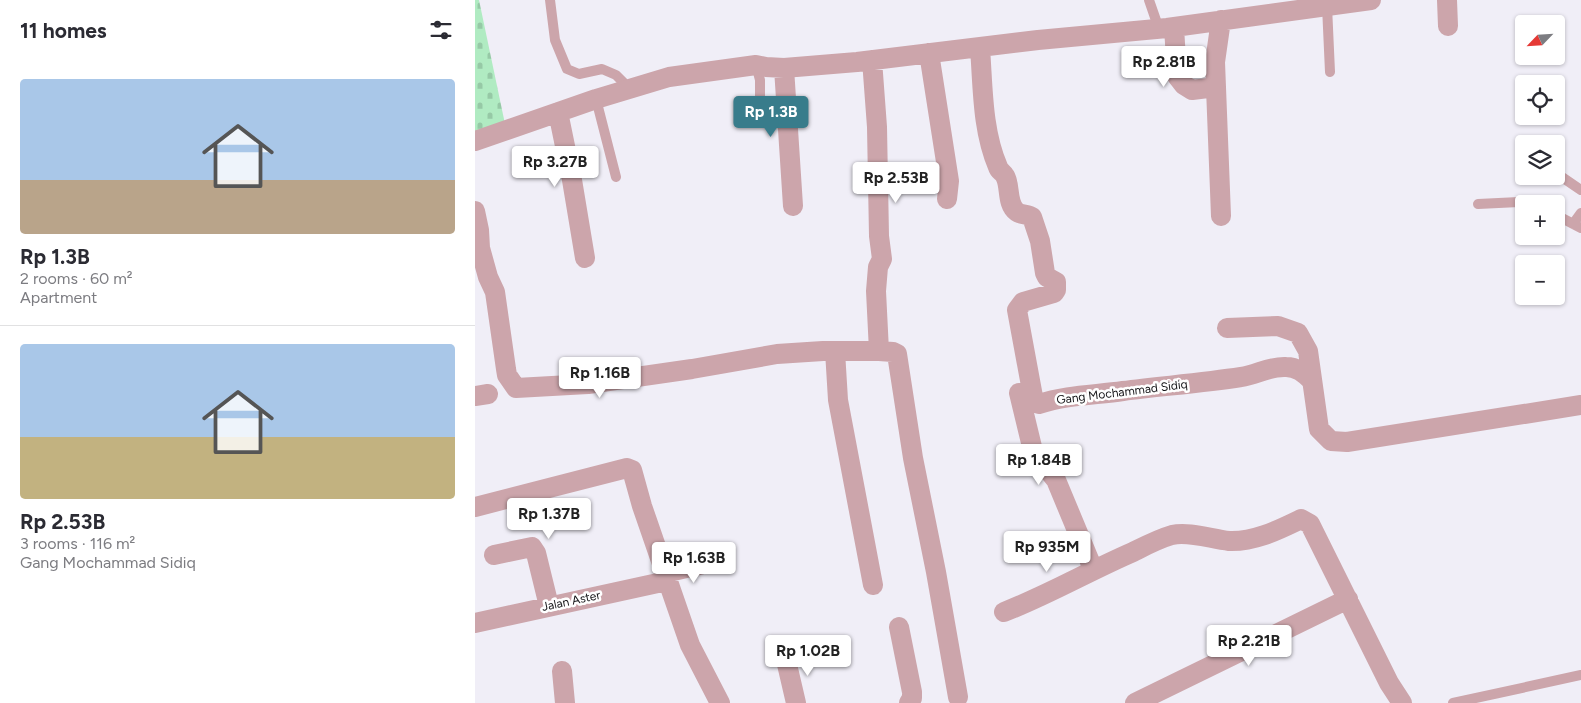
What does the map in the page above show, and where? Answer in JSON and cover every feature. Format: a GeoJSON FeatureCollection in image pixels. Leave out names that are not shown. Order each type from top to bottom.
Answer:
{"type":"FeatureCollection","features":[{"type":"Feature","properties":{"kind":"street"},"geometry":{"type":"LineString","coordinates":[[475,141],[669,76],[756,65],[784,68],[872,60],[1038,40],[1167,28],[1221,20],[1275,7],[1327,6],[1371,0]]}},
{"type":"Feature","properties":{"kind":"street"},"geometry":{"type":"LineString","coordinates":[[1447,0],[1448,26]]}},
{"type":"Feature","properties":{"kind":"street"},"geometry":{"type":"LineString","coordinates":[[1221,20],[1215,62],[1221,216]]}},
{"type":"Feature","properties":{"kind":"street"},"geometry":{"type":"LineString","coordinates":[[1167,28],[1179,80],[1192,90],[1216,87]]}},
{"type":"Feature","properties":{"kind":"street","name":"Gang Mochammad Sidiq"},"geometry":{"type":"LineString","coordinates":[[980,48],[987,130],[993,154],[999,169],[1005,176],[1013,206],[1017,212],[1032,217],[1040,241],[1047,277],[1056,282],[1057,286],[1053,293],[1023,302],[1017,310],[1034,402],[1039,404],[1085,394],[1122,392],[1156,386],[1185,385],[1240,378],[1272,368],[1296,368],[1312,381]]}},
{"type":"Feature","properties":{"kind":"street"},"geometry":{"type":"LineString","coordinates":[[929,53],[949,181],[947,199]]}},
{"type":"Feature","properties":{"kind":"street"},"geometry":{"type":"LineString","coordinates":[[872,60],[877,127],[879,236],[882,260],[878,267],[876,291],[879,351]]}},
{"type":"Feature","properties":{"kind":"street"},"geometry":{"type":"LineString","coordinates":[[784,68],[793,206]]}},
{"type":"Feature","properties":{"kind":"street"},"geometry":{"type":"LineString","coordinates":[[558,112],[585,258]]}},
{"type":"Feature","properties":{"kind":"street"},"geometry":{"type":"LineString","coordinates":[[475,203],[509,376],[516,384],[528,388],[572,385]]}},
{"type":"Feature","properties":{"kind":"street"},"geometry":{"type":"LineString","coordinates":[[475,211],[480,248],[487,277],[495,292],[507,375],[516,388],[572,385],[692,369],[777,354],[879,351],[893,352],[898,356],[913,458],[959,697]]}},
{"type":"Feature","properties":{"kind":"street"},"geometry":{"type":"LineString","coordinates":[[1227,328],[1278,326],[1298,333],[1308,351],[1319,429],[1331,441],[1347,442],[1581,405]]}},
{"type":"Feature","properties":{"kind":"street"},"geometry":{"type":"LineString","coordinates":[[835,351],[838,400],[873,585]]}},
{"type":"Feature","properties":{"kind":"street"},"geometry":{"type":"LineString","coordinates":[[1019,393],[1033,451],[1056,480],[1093,569]]}},
{"type":"Feature","properties":{"kind":"street"},"geometry":{"type":"LineString","coordinates":[[475,507],[627,468],[632,470],[642,506],[690,644],[720,703]]}},
{"type":"Feature","properties":{"kind":"street"},"geometry":{"type":"LineString","coordinates":[[1004,612],[1093,569],[1173,535],[1230,541],[1251,539],[1268,534],[1301,519],[1310,524],[1389,683],[1401,703]]}},
{"type":"Feature","properties":{"kind":"street"},"geometry":{"type":"LineString","coordinates":[[494,555],[532,547],[536,554],[549,606]]}},
{"type":"Feature","properties":{"kind":"street","name":"Jalan Aster"},"geometry":{"type":"LineString","coordinates":[[475,623],[666,577],[716,561]]}},
{"type":"Feature","properties":{"kind":"street"},"geometry":{"type":"LineString","coordinates":[[1135,703],[1348,599]]}},
{"type":"Feature","properties":{"kind":"street"},"geometry":{"type":"LineString","coordinates":[[899,627],[912,692],[912,698],[909,703]]}},
{"type":"Feature","properties":{"kind":"street"},"geometry":{"type":"LineString","coordinates":[[785,660],[796,703]]}},
{"type":"Feature","properties":{"kind":"street"},"geometry":{"type":"LineString","coordinates":[[561,671],[565,703]]}},
{"type":"Feature","properties":{"kind":"lane"},"geometry":{"type":"LineString","coordinates":[[550,0],[555,40],[567,69],[579,74],[602,69],[616,75],[624,83],[626,89]]}},
{"type":"Feature","properties":{"kind":"lane"},"geometry":{"type":"LineString","coordinates":[[1149,0],[1167,28]]}},
{"type":"Feature","properties":{"kind":"lane"},"geometry":{"type":"LineString","coordinates":[[1327,6],[1330,72]]}},
{"type":"Feature","properties":{"kind":"lane"},"geometry":{"type":"LineString","coordinates":[[756,65],[761,112]]}},
{"type":"Feature","properties":{"kind":"lane"},"geometry":{"type":"LineString","coordinates":[[587,102],[615,177]]}},
{"type":"Feature","properties":{"kind":"lane"},"geometry":{"type":"LineString","coordinates":[[1565,179],[1581,190]]}},
{"type":"Feature","properties":{"kind":"lane"},"geometry":{"type":"LineString","coordinates":[[1478,204],[1515,202]]}},
{"type":"Feature","properties":{"kind":"lane"},"geometry":{"type":"LineString","coordinates":[[1565,220],[1577,226],[1581,213]]}},
{"type":"Feature","properties":{"kind":"lane"},"geometry":{"type":"LineString","coordinates":[[1453,703],[1581,675]]}},
{"type":"Feature","properties":{"kind":"green space"},"geometry":{"type":"Polygon","coordinates":[[[475,0],[479,0],[505,124],[475,136],[475,0]]]}}]}
